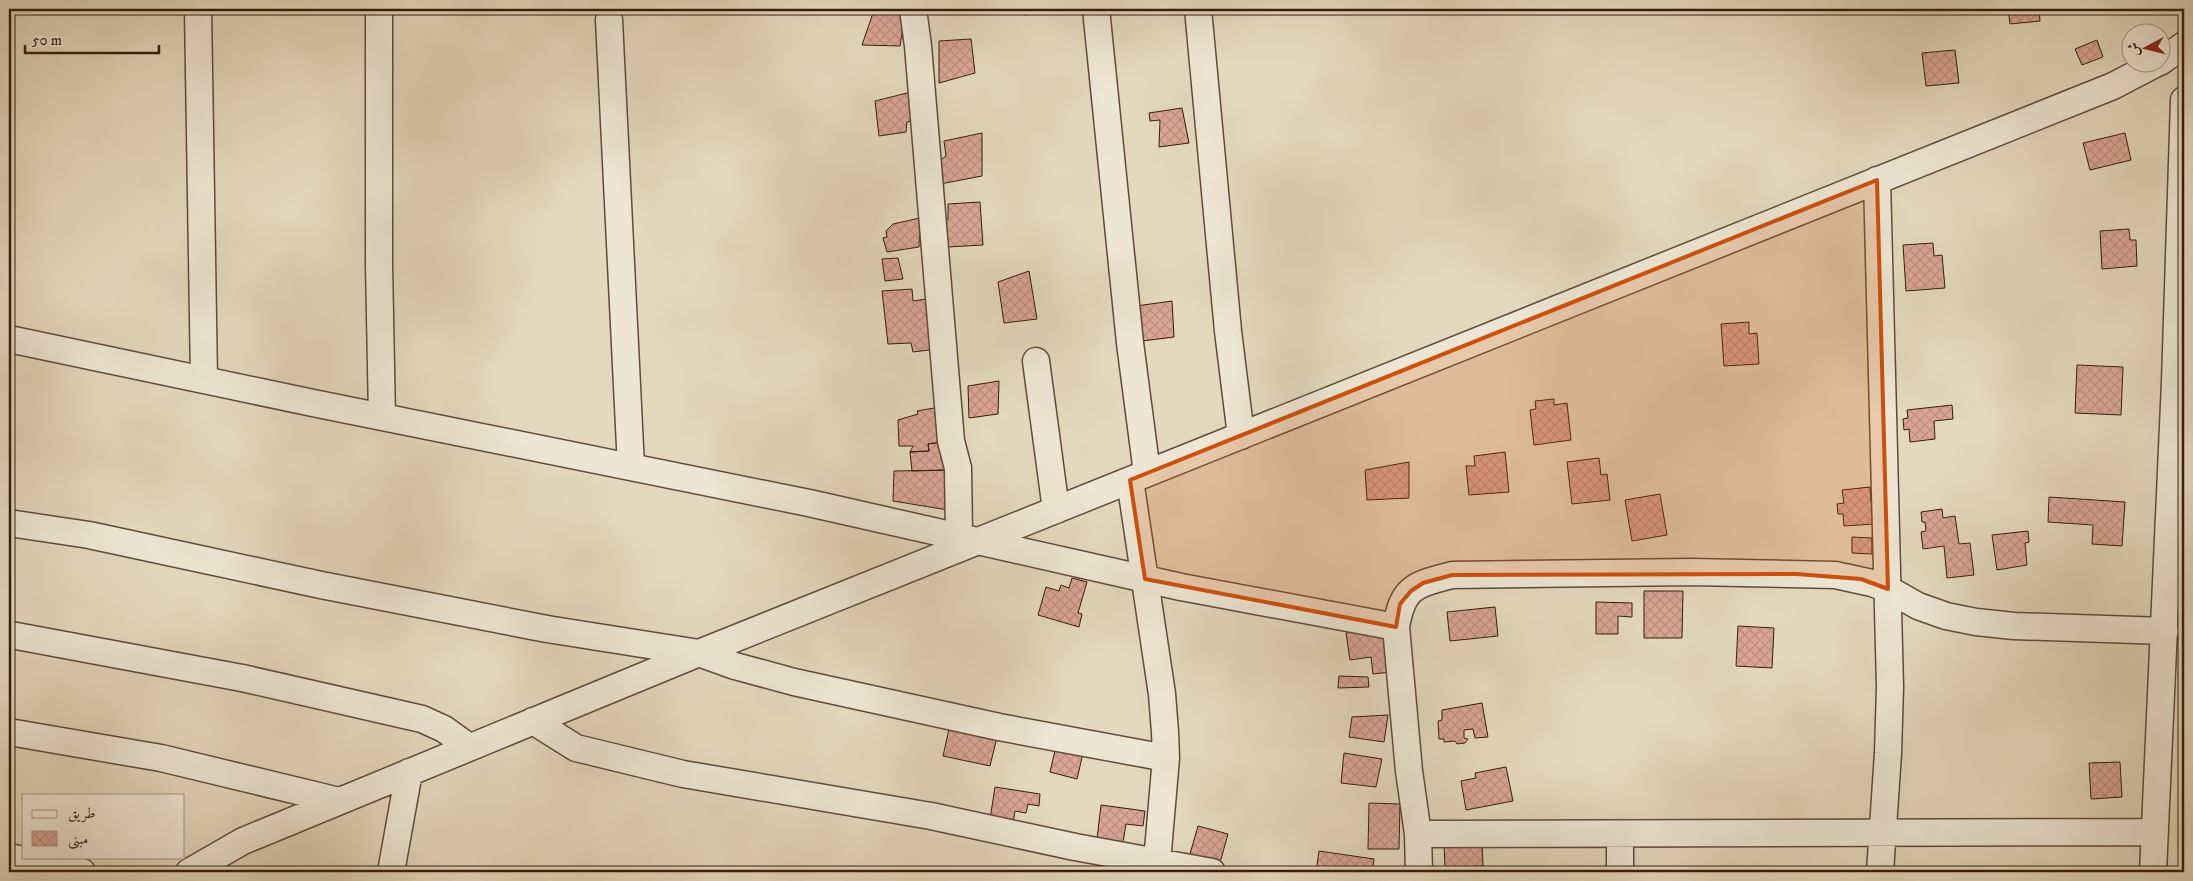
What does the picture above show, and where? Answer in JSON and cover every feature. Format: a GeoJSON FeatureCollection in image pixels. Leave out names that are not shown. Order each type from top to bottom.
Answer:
{"type":"FeatureCollection","features":[{"type":"Feature","properties":{"kind":"street"},"geometry":{"type":"LineString","coordinates":[[198,9],[204,380]]}},
{"type":"Feature","properties":{"kind":"street"},"geometry":{"type":"LineString","coordinates":[[379,9],[379,265],[382,417]]}},
{"type":"Feature","properties":{"kind":"street"},"geometry":{"type":"LineString","coordinates":[[913,9],[918,46],[951,441],[958,468],[968,539]]}},
{"type":"Feature","properties":{"kind":"street"},"geometry":{"type":"LineString","coordinates":[[1096,9],[1130,344],[1145,579],[1162,694],[1166,758],[1157,862]]}},
{"type":"Feature","properties":{"kind":"street"},"geometry":{"type":"LineString","coordinates":[[1198,9],[1228,331],[1241,436]]}},
{"type":"Feature","properties":{"kind":"street"},"geometry":{"type":"LineString","coordinates":[[610,20],[631,468]]}},
{"type":"Feature","properties":{"kind":"street"},"geometry":{"type":"LineString","coordinates":[[2170,55],[2184,45]]}},
{"type":"Feature","properties":{"kind":"street"},"geometry":{"type":"LineString","coordinates":[[189,872],[243,841],[700,653],[968,539],[1056,510],[1139,477],[2114,86],[2141,72]]}},
{"type":"Feature","properties":{"kind":"street"},"geometry":{"type":"LineString","coordinates":[[2153,872],[2180,381],[2184,100]]}},
{"type":"Feature","properties":{"kind":"street"},"geometry":{"type":"LineString","coordinates":[[1877,180],[1890,686],[1880,872]]}},
{"type":"Feature","properties":{"kind":"street"},"geometry":{"type":"LineString","coordinates":[[9,339],[382,417],[809,503],[1145,579],[1286,608],[1396,627]]}},
{"type":"Feature","properties":{"kind":"street"},"geometry":{"type":"LineString","coordinates":[[1036,361],[1056,510]]}},
{"type":"Feature","properties":{"kind":"street"},"geometry":{"type":"LineString","coordinates":[[9,523],[89,535],[321,585],[547,629],[700,653],[734,666],[803,684],[999,727],[1166,758]]}},
{"type":"Feature","properties":{"kind":"street"},"geometry":{"type":"LineString","coordinates":[[1419,872],[1418,834],[1409,771],[1396,627],[1400,604],[1411,591],[1423,583],[1452,575],[1690,572],[1835,575],[1861,579],[1888,589],[1918,606],[1946,616],[1976,622],[2014,626],[2165,631]]}},
{"type":"Feature","properties":{"kind":"street"},"geometry":{"type":"LineString","coordinates":[[12,635],[242,678],[422,718],[444,729],[469,747]]}},
{"type":"Feature","properties":{"kind":"street"},"geometry":{"type":"LineString","coordinates":[[533,721],[576,748],[683,774],[931,816],[1075,847],[1212,872]]}},
{"type":"Feature","properties":{"kind":"street"},"geometry":{"type":"LineString","coordinates":[[9,732],[161,758],[339,801]]}},
{"type":"Feature","properties":{"kind":"street"},"geometry":{"type":"LineString","coordinates":[[391,872],[409,772]]}},
{"type":"Feature","properties":{"kind":"street"},"geometry":{"type":"LineString","coordinates":[[1418,834],[2155,832]]}},
{"type":"Feature","properties":{"kind":"street"},"geometry":{"type":"LineString","coordinates":[[1620,834],[1620,872]]}},
{"type":"Feature","properties":{"kind":"street"},"geometry":{"type":"LineString","coordinates":[[9,857],[82,872]]}},
{"type":"Feature","properties":{"kind":"highlighted area"},"geometry":{"type":"Polygon","coordinates":[[[1877,180],[1888,589],[1861,579],[1796,574],[1452,575],[1423,583],[1411,591],[1400,604],[1396,627],[1145,579],[1130,480],[1877,180]]]}},
{"type":"Feature","properties":{"kind":"building"},"geometry":{"type":"Polygon","coordinates":[[[1025,9],[1061,9],[1025,15],[1025,9]]]}},
{"type":"Feature","properties":{"kind":"building"},"geometry":{"type":"Polygon","coordinates":[[[2008,9],[2039,9],[2040,21],[2010,24],[2008,9]]]}},
{"type":"Feature","properties":{"kind":"building"},"geometry":{"type":"Polygon","coordinates":[[[873,13],[905,14],[900,46],[862,45],[873,13]]]}},
{"type":"Feature","properties":{"kind":"building"},"geometry":{"type":"Polygon","coordinates":[[[971,39],[975,73],[939,83],[939,41],[971,39]]]}},
{"type":"Feature","properties":{"kind":"building"},"geometry":{"type":"Polygon","coordinates":[[[2097,40],[2103,57],[2082,65],[2075,49],[2097,40]]]}},
{"type":"Feature","properties":{"kind":"building"},"geometry":{"type":"Polygon","coordinates":[[[1955,50],[1959,83],[1926,86],[1922,53],[1955,50]]]}},
{"type":"Feature","properties":{"kind":"building"},"geometry":{"type":"Polygon","coordinates":[[[915,91],[917,120],[907,122],[906,132],[879,136],[875,101],[915,91]]]}},
{"type":"Feature","properties":{"kind":"building"},"geometry":{"type":"Polygon","coordinates":[[[1182,108],[1189,143],[1159,147],[1160,120],[1150,121],[1149,113],[1182,108]]]}},
{"type":"Feature","properties":{"kind":"building"},"geometry":{"type":"Polygon","coordinates":[[[982,133],[982,176],[940,184],[935,164],[946,156],[944,141],[982,133]]]}},
{"type":"Feature","properties":{"kind":"building"},"geometry":{"type":"Polygon","coordinates":[[[2125,133],[2131,160],[2090,170],[2083,143],[2125,133]]]}},
{"type":"Feature","properties":{"kind":"building"},"geometry":{"type":"Polygon","coordinates":[[[980,202],[983,245],[948,247],[944,226],[948,218],[948,204],[980,202]]]}},
{"type":"Feature","properties":{"kind":"building"},"geometry":{"type":"Polygon","coordinates":[[[920,218],[919,247],[887,252],[883,238],[887,237],[886,231],[893,224],[920,218]]]}},
{"type":"Feature","properties":{"kind":"building"},"geometry":{"type":"Polygon","coordinates":[[[2129,229],[2130,240],[2136,240],[2137,266],[2102,269],[2100,231],[2129,229]]]}},
{"type":"Feature","properties":{"kind":"building"},"geometry":{"type":"Polygon","coordinates":[[[1933,243],[1934,256],[1942,255],[1945,288],[1906,291],[1903,245],[1933,243]]]}},
{"type":"Feature","properties":{"kind":"building"},"geometry":{"type":"Polygon","coordinates":[[[898,258],[903,279],[885,281],[882,259],[898,258]]]}},
{"type":"Feature","properties":{"kind":"building"},"geometry":{"type":"Polygon","coordinates":[[[1029,271],[1037,319],[1004,323],[998,282],[1029,271]]]}},
{"type":"Feature","properties":{"kind":"building"},"geometry":{"type":"Polygon","coordinates":[[[912,289],[913,301],[933,298],[937,349],[913,352],[911,343],[888,344],[882,291],[912,289]]]}},
{"type":"Feature","properties":{"kind":"building"},"geometry":{"type":"Polygon","coordinates":[[[1172,301],[1174,337],[1134,342],[1136,306],[1172,301]]]}},
{"type":"Feature","properties":{"kind":"building"},"geometry":{"type":"Polygon","coordinates":[[[1749,322],[1749,334],[1757,333],[1759,364],[1724,366],[1721,324],[1749,322]]]}},
{"type":"Feature","properties":{"kind":"building"},"geometry":{"type":"Polygon","coordinates":[[[2077,365],[2123,367],[2121,415],[2075,413],[2077,365]]]}},
{"type":"Feature","properties":{"kind":"building"},"geometry":{"type":"Polygon","coordinates":[[[999,381],[998,414],[969,418],[968,386],[999,381]]]}},
{"type":"Feature","properties":{"kind":"building"},"geometry":{"type":"Polygon","coordinates":[[[1554,399],[1554,405],[1567,403],[1571,440],[1534,445],[1530,410],[1536,409],[1535,401],[1554,399]]]}},
{"type":"Feature","properties":{"kind":"building"},"geometry":{"type":"Polygon","coordinates":[[[1952,405],[1953,419],[1934,421],[1935,439],[1910,442],[1909,429],[1904,430],[1903,419],[1908,418],[1907,410],[1952,405]]]}},
{"type":"Feature","properties":{"kind":"building"},"geometry":{"type":"Polygon","coordinates":[[[940,407],[950,441],[928,444],[929,451],[910,452],[913,446],[899,446],[898,420],[918,414],[917,411],[940,407]]]}},
{"type":"Feature","properties":{"kind":"building"},"geometry":{"type":"Polygon","coordinates":[[[950,441],[949,470],[912,471],[910,452],[929,451],[928,444],[950,441]]]}},
{"type":"Feature","properties":{"kind":"building"},"geometry":{"type":"Polygon","coordinates":[[[1505,452],[1509,492],[1469,495],[1466,466],[1475,466],[1474,456],[1505,452]]]}},
{"type":"Feature","properties":{"kind":"building"},"geometry":{"type":"Polygon","coordinates":[[[1599,458],[1601,475],[1607,474],[1610,500],[1572,504],[1567,462],[1599,458]]]}},
{"type":"Feature","properties":{"kind":"building"},"geometry":{"type":"Polygon","coordinates":[[[1409,462],[1409,498],[1367,500],[1365,470],[1409,462]]]}},
{"type":"Feature","properties":{"kind":"building"},"geometry":{"type":"Polygon","coordinates":[[[949,470],[948,510],[893,501],[894,471],[949,470]]]}},
{"type":"Feature","properties":{"kind":"building"},"geometry":{"type":"Polygon","coordinates":[[[1870,487],[1871,502],[1879,501],[1880,512],[1872,513],[1873,524],[1844,526],[1843,514],[1838,514],[1837,504],[1844,503],[1842,490],[1870,487]]]}},
{"type":"Feature","properties":{"kind":"building"},"geometry":{"type":"Polygon","coordinates":[[[1660,494],[1667,535],[1632,541],[1625,500],[1660,494]]]}},
{"type":"Feature","properties":{"kind":"building"},"geometry":{"type":"Polygon","coordinates":[[[2049,497],[2125,502],[2122,546],[2092,544],[2093,525],[2048,522],[2049,497]]]}},
{"type":"Feature","properties":{"kind":"building"},"geometry":{"type":"Polygon","coordinates":[[[1942,509],[1943,518],[1955,516],[1959,544],[1970,543],[1974,575],[1947,578],[1944,546],[1923,549],[1921,532],[1926,531],[1925,522],[1922,522],[1921,512],[1942,509]]]}},
{"type":"Feature","properties":{"kind":"building"},"geometry":{"type":"Polygon","coordinates":[[[2028,531],[2029,542],[2025,543],[2027,565],[1997,570],[1992,535],[2028,531]]]}},
{"type":"Feature","properties":{"kind":"building"},"geometry":{"type":"Polygon","coordinates":[[[1852,537],[1872,538],[1872,554],[1852,553],[1852,537]]]}},
{"type":"Feature","properties":{"kind":"building"},"geometry":{"type":"Polygon","coordinates":[[[1072,578],[1087,582],[1078,613],[1082,614],[1079,627],[1038,615],[1046,587],[1059,591],[1061,585],[1069,588],[1072,578]]]}},
{"type":"Feature","properties":{"kind":"building"},"geometry":{"type":"Polygon","coordinates":[[[1644,591],[1683,591],[1682,638],[1644,638],[1644,591]]]}},
{"type":"Feature","properties":{"kind":"building"},"geometry":{"type":"Polygon","coordinates":[[[1596,602],[1632,603],[1632,617],[1618,616],[1618,634],[1596,634],[1596,602]]]}},
{"type":"Feature","properties":{"kind":"building"},"geometry":{"type":"Polygon","coordinates":[[[1495,607],[1498,636],[1450,641],[1447,612],[1495,607]]]}},
{"type":"Feature","properties":{"kind":"building"},"geometry":{"type":"Polygon","coordinates":[[[1738,626],[1774,628],[1772,668],[1736,666],[1738,626]]]}},
{"type":"Feature","properties":{"kind":"building"},"geometry":{"type":"Polygon","coordinates":[[[1386,629],[1391,672],[1373,674],[1371,657],[1350,660],[1346,633],[1386,629]]]}},
{"type":"Feature","properties":{"kind":"building"},"geometry":{"type":"Polygon","coordinates":[[[1339,676],[1368,677],[1369,687],[1338,688],[1339,676]]]}},
{"type":"Feature","properties":{"kind":"building"},"geometry":{"type":"Polygon","coordinates":[[[1482,703],[1488,737],[1475,738],[1473,729],[1464,730],[1464,738],[1468,739],[1465,743],[1457,744],[1455,741],[1444,742],[1444,739],[1439,739],[1438,721],[1442,720],[1442,710],[1482,703]]]}},
{"type":"Feature","properties":{"kind":"building"},"geometry":{"type":"Polygon","coordinates":[[[1388,715],[1384,742],[1349,737],[1352,717],[1388,715]]]}},
{"type":"Feature","properties":{"kind":"building"},"geometry":{"type":"Polygon","coordinates":[[[949,729],[999,729],[990,766],[943,756],[949,729]]]}},
{"type":"Feature","properties":{"kind":"building"},"geometry":{"type":"Polygon","coordinates":[[[1057,742],[1084,749],[1077,779],[1050,772],[1057,742]]]}},
{"type":"Feature","properties":{"kind":"building"},"geometry":{"type":"Polygon","coordinates":[[[1344,753],[1382,759],[1376,787],[1341,783],[1344,753]]]}},
{"type":"Feature","properties":{"kind":"building"},"geometry":{"type":"Polygon","coordinates":[[[2120,762],[2122,797],[2091,799],[2089,763],[2120,762]]]}},
{"type":"Feature","properties":{"kind":"building"},"geometry":{"type":"Polygon","coordinates":[[[1506,767],[1513,801],[1466,810],[1461,781],[1476,778],[1475,773],[1506,767]]]}},
{"type":"Feature","properties":{"kind":"building"},"geometry":{"type":"Polygon","coordinates":[[[995,787],[1040,794],[1039,806],[1028,804],[1026,813],[1015,811],[1013,823],[990,819],[995,787]]]}},
{"type":"Feature","properties":{"kind":"building"},"geometry":{"type":"Polygon","coordinates":[[[1369,803],[1400,804],[1399,849],[1368,849],[1369,803]]]}},
{"type":"Feature","properties":{"kind":"building"},"geometry":{"type":"Polygon","coordinates":[[[1101,805],[1145,811],[1143,826],[1126,824],[1123,842],[1097,839],[1101,805]]]}},
{"type":"Feature","properties":{"kind":"building"},"geometry":{"type":"Polygon","coordinates":[[[1198,826],[1228,834],[1218,870],[1188,861],[1198,826]]]}},
{"type":"Feature","properties":{"kind":"building"},"geometry":{"type":"Polygon","coordinates":[[[1482,842],[1483,866],[1445,868],[1444,844],[1482,842]]]}},
{"type":"Feature","properties":{"kind":"building"},"geometry":{"type":"Polygon","coordinates":[[[1319,851],[1374,859],[1372,872],[1316,872],[1319,851]]]}}]}
